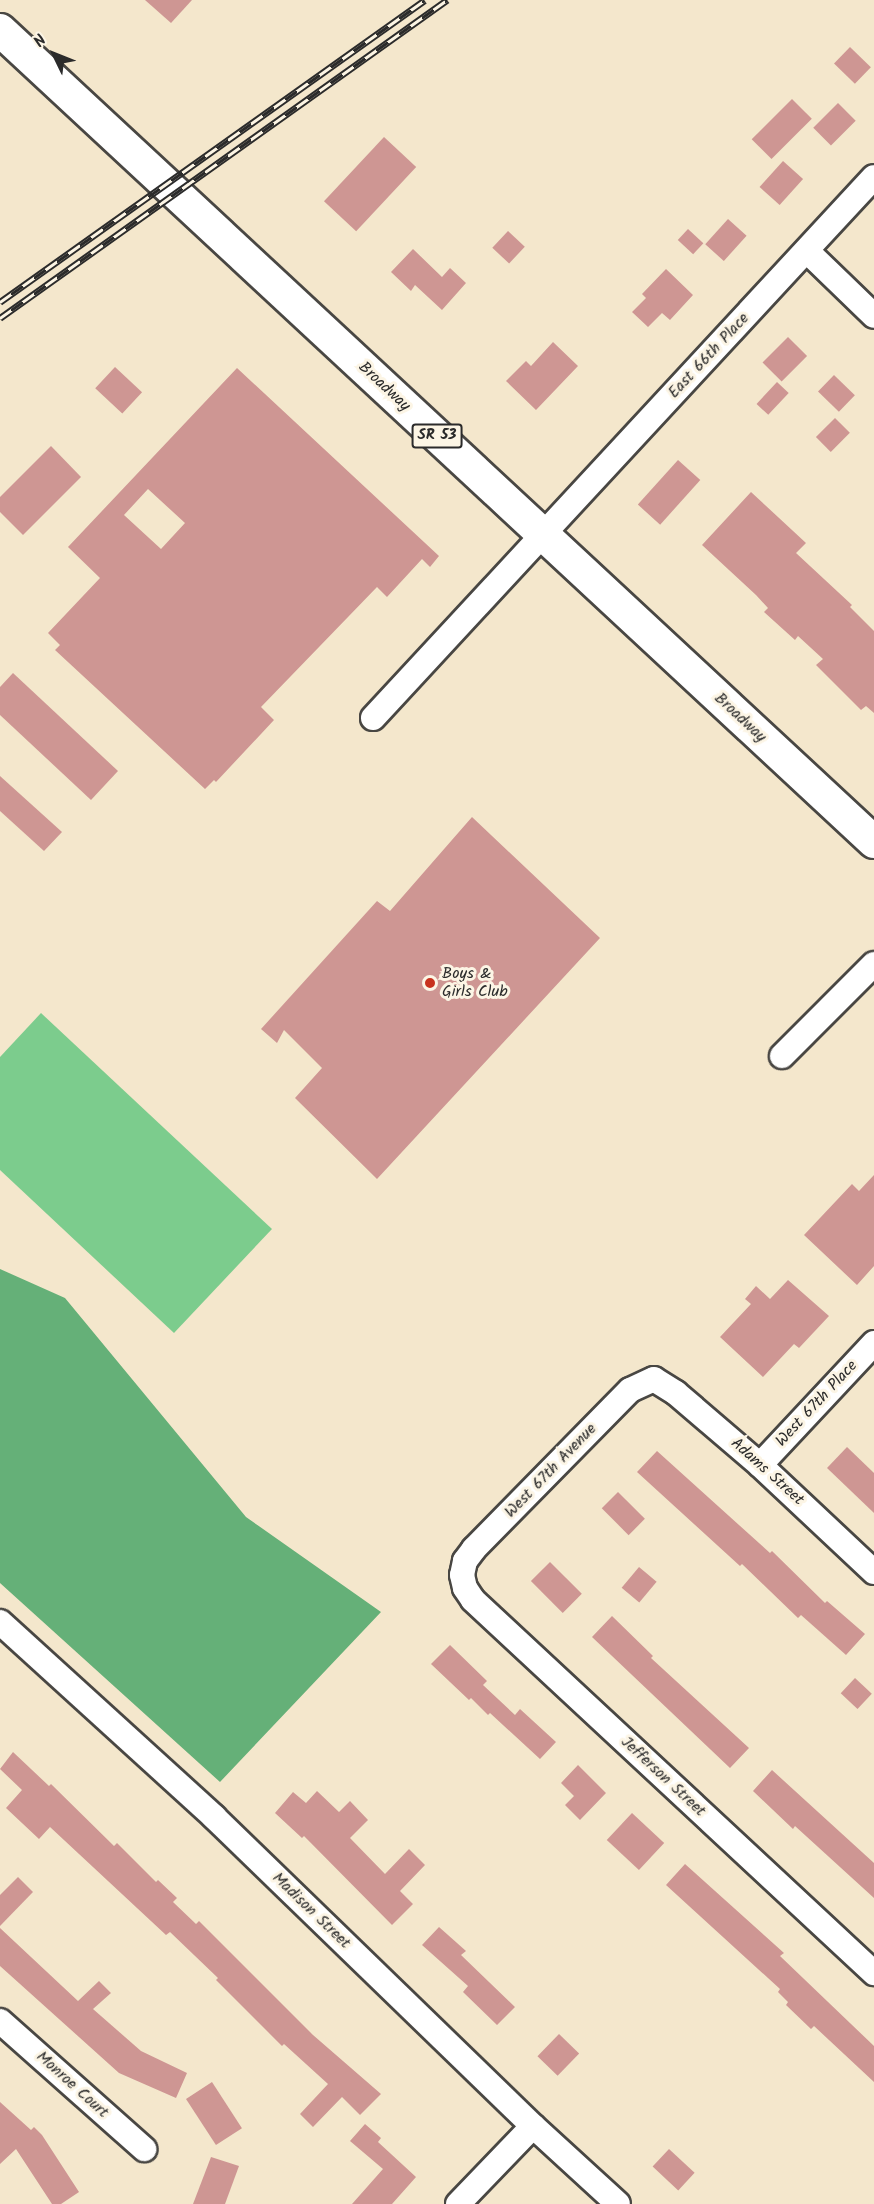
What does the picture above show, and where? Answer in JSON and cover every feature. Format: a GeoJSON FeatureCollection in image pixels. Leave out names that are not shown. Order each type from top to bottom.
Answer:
{"type":"FeatureCollection","features":[{"type":"Feature","properties":{"kind":"main road","name":"Broadway"},"geometry":{"type":"LineString","coordinates":[[0,30],[874,842]]}},
{"type":"Feature","properties":{"kind":"street","name":"East 66th Place"},"geometry":{"type":"LineString","coordinates":[[373,718],[874,177]]}},
{"type":"Feature","properties":{"kind":"street"},"geometry":{"type":"LineString","coordinates":[[807,251],[874,316]]}},
{"type":"Feature","properties":{"kind":"street"},"geometry":{"type":"LineString","coordinates":[[782,1056],[874,964]]}},
{"type":"Feature","properties":{"kind":"street","name":"West 67th Place"},"geometry":{"type":"LineString","coordinates":[[760,1465],[874,1343]]}},
{"type":"Feature","properties":{"kind":"street","name":"Adams Street"},"geometry":{"type":"LineString","coordinates":[[654,1379],[676,1393],[760,1465],[874,1572]]}},
{"type":"Feature","properties":{"kind":"street","name":"West 67th Avenue"},"geometry":{"type":"LineString","coordinates":[[462,1575],[465,1561],[474,1549],[630,1390],[654,1379]]}},
{"type":"Feature","properties":{"kind":"street","name":"Jefferson Street"},"geometry":{"type":"LineString","coordinates":[[462,1575],[465,1588],[473,1600],[874,1973]]}},
{"type":"Feature","properties":{"kind":"street","name":"Madison Street"},"geometry":{"type":"LineString","coordinates":[[0,1622],[214,1817],[533,2126],[618,2204]]}},
{"type":"Feature","properties":{"kind":"street","name":"Monroe Court"},"geometry":{"type":"LineString","coordinates":[[0,2021],[144,2149]]}},
{"type":"Feature","properties":{"kind":"street"},"geometry":{"type":"LineString","coordinates":[[458,2204],[533,2126]]}},
{"type":"Feature","properties":{"kind":"green space"},"geometry":{"type":"Polygon","coordinates":[[[41,1013],[272,1229],[174,1333],[0,1170],[0,1057],[41,1013]]]}},
{"type":"Feature","properties":{"kind":"green space"},"geometry":{"type":"Polygon","coordinates":[[[0,1269],[65,1298],[246,1517],[381,1612],[220,1782],[0,1583],[0,1269]]]}},
{"type":"Feature","properties":{"kind":"building"},"geometry":{"type":"Polygon","coordinates":[[[145,0],[192,0],[171,23],[145,0]]]}},
{"type":"Feature","properties":{"kind":"building"},"geometry":{"type":"Polygon","coordinates":[[[850,47],[871,67],[855,84],[834,64],[850,47]]]}},
{"type":"Feature","properties":{"kind":"building"},"geometry":{"type":"Polygon","coordinates":[[[792,99],[812,119],[771,159],[752,139],[792,99]]]}},
{"type":"Feature","properties":{"kind":"building"},"geometry":{"type":"Polygon","coordinates":[[[838,103],[856,121],[831,145],[813,128],[838,103]]]}},
{"type":"Feature","properties":{"kind":"building"},"geometry":{"type":"Polygon","coordinates":[[[384,137],[416,167],[356,231],[324,201],[384,137]]]}},
{"type":"Feature","properties":{"kind":"building"},"geometry":{"type":"Polygon","coordinates":[[[783,161],[803,179],[780,205],[760,187],[783,161]]]}},
{"type":"Feature","properties":{"kind":"building"},"geometry":{"type":"Polygon","coordinates":[[[728,219],[747,236],[724,261],[705,244],[728,219]]]}},
{"type":"Feature","properties":{"kind":"building"},"geometry":{"type":"Polygon","coordinates":[[[688,229],[703,243],[693,254],[678,240],[688,229]]]}},
{"type":"Feature","properties":{"kind":"building"},"geometry":{"type":"Polygon","coordinates":[[[508,231],[525,247],[509,264],[492,248],[508,231]]]}},
{"type":"Feature","properties":{"kind":"building"},"geometry":{"type":"Polygon","coordinates":[[[413,249],[442,277],[450,268],[466,283],[442,310],[415,285],[411,291],[391,272],[413,249]]]}},
{"type":"Feature","properties":{"kind":"building"},"geometry":{"type":"Polygon","coordinates":[[[666,269],[693,295],[670,320],[662,313],[648,327],[632,312],[646,298],[642,294],[666,269]]]}},
{"type":"Feature","properties":{"kind":"building"},"geometry":{"type":"Polygon","coordinates":[[[788,337],[807,356],[782,382],[763,362],[788,337]]]}},
{"type":"Feature","properties":{"kind":"building"},"geometry":{"type":"Polygon","coordinates":[[[553,342],[578,366],[536,410],[506,381],[526,361],[531,366],[553,342]]]}},
{"type":"Feature","properties":{"kind":"building"},"geometry":{"type":"Polygon","coordinates":[[[115,367],[142,392],[122,413],[95,388],[115,367]]]}},
{"type":"Feature","properties":{"kind":"building"},"geometry":{"type":"Polygon","coordinates":[[[237,368],[439,556],[430,567],[422,559],[387,597],[377,587],[261,707],[274,720],[216,782],[214,780],[205,789],[55,650],[60,645],[48,633],[100,578],[68,547],[237,368]],[[148,489],[124,515],[161,549],[185,523],[148,489]]]}},
{"type":"Feature","properties":{"kind":"building"},"geometry":{"type":"Polygon","coordinates":[[[834,375],[855,395],[839,412],[818,392],[834,375]]]}},
{"type":"Feature","properties":{"kind":"building"},"geometry":{"type":"Polygon","coordinates":[[[777,382],[789,393],[768,415],[757,404],[777,382]]]}},
{"type":"Feature","properties":{"kind":"building"},"geometry":{"type":"Polygon","coordinates":[[[835,418],[850,433],[831,452],[816,437],[835,418]]]}},
{"type":"Feature","properties":{"kind":"building"},"geometry":{"type":"Polygon","coordinates":[[[51,446],[81,477],[23,535],[0,512],[0,497],[51,446]]]}},
{"type":"Feature","properties":{"kind":"building"},"geometry":{"type":"Polygon","coordinates":[[[678,460],[700,480],[660,525],[638,505],[678,460]]]}},
{"type":"Feature","properties":{"kind":"building"},"geometry":{"type":"Polygon","coordinates":[[[751,492],[806,543],[796,553],[852,605],[850,607],[874,631],[874,713],[866,706],[861,710],[816,665],[823,659],[798,636],[795,640],[764,612],[768,608],[756,595],[702,545],[751,492]]]}},
{"type":"Feature","properties":{"kind":"building"},"geometry":{"type":"Polygon","coordinates":[[[13,673],[118,771],[91,800],[0,715],[0,687],[13,673]]]}},
{"type":"Feature","properties":{"kind":"building"},"geometry":{"type":"Polygon","coordinates":[[[0,776],[62,832],[44,851],[0,811],[0,776]]]}},
{"type":"Feature","properties":{"kind":"building","name":"Boys & Girls Club"},"geometry":{"type":"Polygon","coordinates":[[[472,817],[600,938],[377,1179],[295,1098],[322,1068],[284,1030],[277,1043],[261,1029],[377,901],[390,911],[472,817]]]}},
{"type":"Feature","properties":{"kind":"building"},"geometry":{"type":"Polygon","coordinates":[[[874,1175],[874,1266],[857,1285],[804,1235],[852,1184],[859,1191],[874,1175]]]}},
{"type":"Feature","properties":{"kind":"building"},"geometry":{"type":"Polygon","coordinates":[[[788,1280],[829,1316],[799,1348],[794,1344],[763,1377],[720,1337],[751,1304],[745,1299],[756,1286],[770,1299],[788,1280]]]}},
{"type":"Feature","properties":{"kind":"building"},"geometry":{"type":"Polygon","coordinates":[[[847,1447],[874,1473],[874,1513],[827,1468],[847,1447]]]}},
{"type":"Feature","properties":{"kind":"building"},"geometry":{"type":"Polygon","coordinates":[[[657,1451],[770,1553],[772,1551],[825,1603],[827,1601],[865,1634],[846,1655],[801,1615],[798,1618],[742,1564],[740,1566],[637,1472],[657,1451]]]}},
{"type":"Feature","properties":{"kind":"building"},"geometry":{"type":"Polygon","coordinates":[[[618,1492],[645,1519],[629,1535],[602,1508],[618,1492]]]}},
{"type":"Feature","properties":{"kind":"building"},"geometry":{"type":"Polygon","coordinates":[[[550,1562],[582,1594],[563,1613],[531,1581],[550,1562]]]}},
{"type":"Feature","properties":{"kind":"building"},"geometry":{"type":"Polygon","coordinates":[[[639,1567],[657,1582],[639,1602],[622,1588],[639,1567]]]}},
{"type":"Feature","properties":{"kind":"building"},"geometry":{"type":"Polygon","coordinates":[[[612,1616],[653,1656],[651,1658],[749,1748],[730,1768],[592,1637],[612,1616]]]}},
{"type":"Feature","properties":{"kind":"building"},"geometry":{"type":"Polygon","coordinates":[[[450,1645],[487,1681],[483,1685],[515,1715],[520,1709],[556,1742],[540,1759],[490,1713],[488,1715],[471,1698],[469,1700],[431,1664],[450,1645]]]}},
{"type":"Feature","properties":{"kind":"building"},"geometry":{"type":"Polygon","coordinates":[[[855,1678],[872,1694],[857,1709],[841,1693],[855,1678]]]}},
{"type":"Feature","properties":{"kind":"building"},"geometry":{"type":"Polygon","coordinates":[[[13,1752],[49,1786],[51,1784],[114,1846],[117,1843],[156,1882],[158,1880],[177,1898],[173,1902],[196,1924],[199,1921],[313,2035],[381,2094],[360,2115],[342,2097],[313,2127],[300,2114],[328,2084],[284,2044],[282,2046],[216,1980],[218,1978],[170,1932],[166,1935],[50,1827],[39,1839],[6,1808],[22,1790],[0,1769],[13,1752]]]}},
{"type":"Feature","properties":{"kind":"building"},"geometry":{"type":"Polygon","coordinates":[[[578,1765],[606,1793],[580,1820],[565,1805],[574,1796],[561,1783],[578,1765]]]}},
{"type":"Feature","properties":{"kind":"building"},"geometry":{"type":"Polygon","coordinates":[[[772,1770],[874,1863],[874,1898],[795,1826],[793,1829],[753,1791],[772,1770]]]}},
{"type":"Feature","properties":{"kind":"building"},"geometry":{"type":"Polygon","coordinates":[[[317,1791],[339,1812],[350,1801],[368,1820],[350,1838],[385,1874],[409,1849],[425,1865],[400,1891],[413,1904],[392,1925],[304,1836],[302,1838],[275,1813],[293,1792],[306,1803],[317,1791]]]}},
{"type":"Feature","properties":{"kind":"building"},"geometry":{"type":"Polygon","coordinates":[[[632,1813],[664,1843],[639,1870],[607,1840],[632,1813]]]}},
{"type":"Feature","properties":{"kind":"building"},"geometry":{"type":"Polygon","coordinates":[[[685,1864],[784,1953],[780,1956],[874,2046],[874,2082],[814,2026],[811,2029],[786,2005],[788,2002],[778,1992],[780,1989],[666,1885],[685,1864]]]}},
{"type":"Feature","properties":{"kind":"building"},"geometry":{"type":"Polygon","coordinates":[[[18,1877],[33,1892],[0,1926],[0,1895],[18,1877]]]}},
{"type":"Feature","properties":{"kind":"building"},"geometry":{"type":"Polygon","coordinates":[[[439,1927],[466,1951],[461,1955],[515,2007],[497,2025],[463,1992],[468,1986],[422,1945],[439,1927]]]}},
{"type":"Feature","properties":{"kind":"building"},"geometry":{"type":"Polygon","coordinates":[[[0,1928],[78,2001],[99,1981],[111,1993],[93,2009],[141,2051],[187,2073],[176,2098],[119,2073],[0,1966],[0,1928]]]}},
{"type":"Feature","properties":{"kind":"building"},"geometry":{"type":"Polygon","coordinates":[[[559,2034],[579,2053],[558,2076],[537,2056],[559,2034]]]}},
{"type":"Feature","properties":{"kind":"building"},"geometry":{"type":"Polygon","coordinates":[[[212,2082],[242,2128],[216,2145],[186,2099],[212,2082]]]}},
{"type":"Feature","properties":{"kind":"building"},"geometry":{"type":"Polygon","coordinates":[[[0,2102],[31,2130],[34,2127],[42,2135],[79,2192],[61,2204],[52,2204],[16,2149],[0,2164],[0,2102]]]}},
{"type":"Feature","properties":{"kind":"building"},"geometry":{"type":"Polygon","coordinates":[[[365,2124],[381,2138],[378,2142],[416,2177],[392,2204],[352,2204],[383,2169],[350,2141],[365,2124]]]}},
{"type":"Feature","properties":{"kind":"building"},"geometry":{"type":"Polygon","coordinates":[[[669,2149],[695,2173],[678,2190],[653,2167],[669,2149]]]}},
{"type":"Feature","properties":{"kind":"building"},"geometry":{"type":"Polygon","coordinates":[[[211,2157],[239,2166],[225,2204],[193,2204],[211,2157]]]}},
{"type":"Feature","properties":{"kind":"railway"},"geometry":{"type":"LineString","coordinates":[[0,302],[425,0]]}},
{"type":"Feature","properties":{"kind":"railway"},"geometry":{"type":"LineString","coordinates":[[0,318],[447,0]]}},
{"type":"Feature","properties":{"kind":"place","name":"Boys & Girls Club"},"geometry":{"type":"Point","coordinates":[430,983]}}]}
